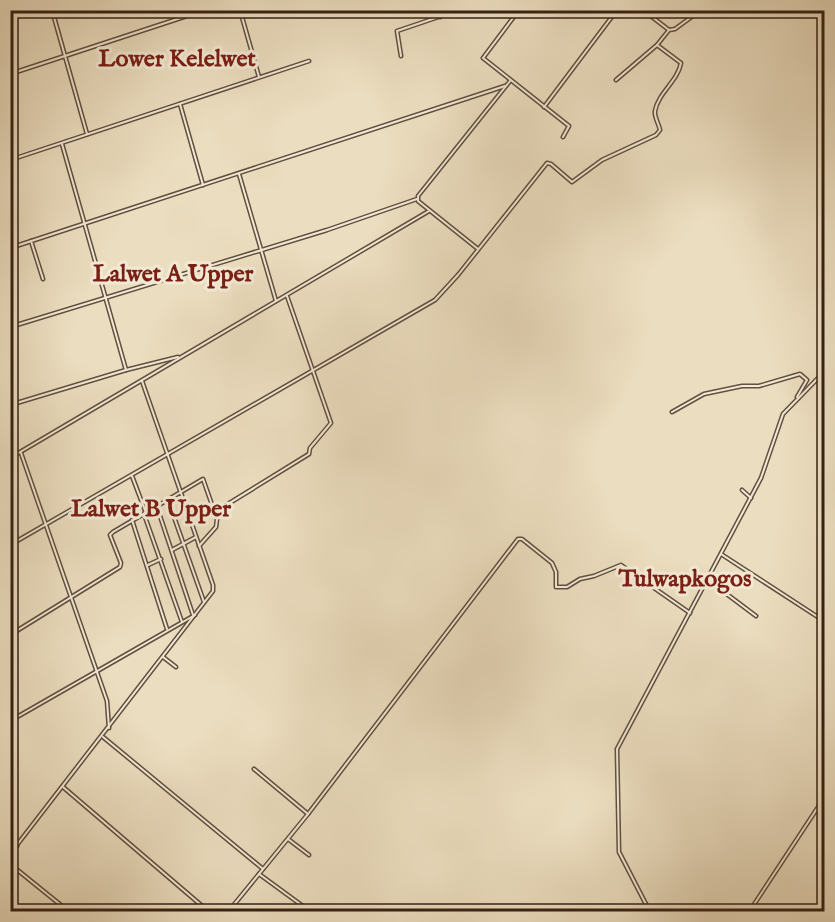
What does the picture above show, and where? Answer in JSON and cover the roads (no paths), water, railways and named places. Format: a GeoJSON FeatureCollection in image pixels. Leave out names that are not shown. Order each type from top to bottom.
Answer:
{"type":"FeatureCollection","features":[{"type":"Feature","properties":{"kind":"street"},"geometry":{"type":"LineString","coordinates":[[52,10],[87,134]]}},
{"type":"Feature","properties":{"kind":"street"},"geometry":{"type":"LineString","coordinates":[[10,74],[205,10]]}},
{"type":"Feature","properties":{"kind":"street"},"geometry":{"type":"LineString","coordinates":[[240,10],[259,77]]}},
{"type":"Feature","properties":{"kind":"street"},"geometry":{"type":"LineString","coordinates":[[439,10],[440,16]]}},
{"type":"Feature","properties":{"kind":"street"},"geometry":{"type":"LineString","coordinates":[[401,56],[397,31],[459,10]]}},
{"type":"Feature","properties":{"kind":"street"},"geometry":{"type":"LineString","coordinates":[[519,10],[484,56],[488,63],[569,126],[563,137]]}},
{"type":"Feature","properties":{"kind":"street"},"geometry":{"type":"LineString","coordinates":[[544,107],[617,10]]}},
{"type":"Feature","properties":{"kind":"street"},"geometry":{"type":"LineString","coordinates":[[643,10],[669,30]]}},
{"type":"Feature","properties":{"kind":"street"},"geometry":{"type":"LineString","coordinates":[[616,80],[657,45],[669,30],[675,29],[701,10]]}},
{"type":"Feature","properties":{"kind":"street"},"geometry":{"type":"LineString","coordinates":[[10,545],[435,300],[547,163],[572,182],[599,162],[658,133],[660,128],[655,114],[657,103],[681,65],[657,45]]}},
{"type":"Feature","properties":{"kind":"street"},"geometry":{"type":"LineString","coordinates":[[10,160],[309,61]]}},
{"type":"Feature","properties":{"kind":"street"},"geometry":{"type":"LineString","coordinates":[[10,327],[417,200],[510,81]]}},
{"type":"Feature","properties":{"kind":"street"},"geometry":{"type":"LineString","coordinates":[[10,248],[505,86]]}},
{"type":"Feature","properties":{"kind":"street"},"geometry":{"type":"LineString","coordinates":[[179,103],[203,185]]}},
{"type":"Feature","properties":{"kind":"street"},"geometry":{"type":"LineString","coordinates":[[62,143],[126,370]]}},
{"type":"Feature","properties":{"kind":"street"},"geometry":{"type":"LineString","coordinates":[[239,173],[276,301]]}},
{"type":"Feature","properties":{"kind":"street"},"geometry":{"type":"LineString","coordinates":[[417,200],[478,249]]}},
{"type":"Feature","properties":{"kind":"street"},"geometry":{"type":"LineString","coordinates":[[10,458],[429,211]]}},
{"type":"Feature","properties":{"kind":"street"},"geometry":{"type":"LineString","coordinates":[[31,242],[43,279]]}},
{"type":"Feature","properties":{"kind":"street"},"geometry":{"type":"LineString","coordinates":[[215,512],[309,454],[310,448],[329,426],[331,420],[287,296]]}},
{"type":"Feature","properties":{"kind":"street"},"geometry":{"type":"LineString","coordinates":[[10,405],[126,370],[181,357]]}},
{"type":"Feature","properties":{"kind":"street"},"geometry":{"type":"LineString","coordinates":[[796,398],[825,372]]}},
{"type":"Feature","properties":{"kind":"street"},"geometry":{"type":"LineString","coordinates":[[650,912],[619,852],[616,753],[751,498],[766,466],[783,414],[807,380],[800,374],[759,386],[742,386],[704,394],[672,411]]}},
{"type":"Feature","properties":{"kind":"street"},"geometry":{"type":"LineString","coordinates":[[10,854],[163,657],[213,587],[142,381]]}},
{"type":"Feature","properties":{"kind":"street"},"geometry":{"type":"LineString","coordinates":[[21,453],[107,701],[109,728]]}},
{"type":"Feature","properties":{"kind":"street"},"geometry":{"type":"LineString","coordinates":[[131,475],[182,622]]}},
{"type":"Feature","properties":{"kind":"street"},"geometry":{"type":"LineString","coordinates":[[10,635],[120,567],[110,535],[204,479],[215,512],[216,527],[199,547]]}},
{"type":"Feature","properties":{"kind":"street"},"geometry":{"type":"LineString","coordinates":[[742,490],[751,498]]}},
{"type":"Feature","properties":{"kind":"street"},"geometry":{"type":"LineString","coordinates":[[168,500],[204,602]]}},
{"type":"Feature","properties":{"kind":"street"},"geometry":{"type":"LineString","coordinates":[[156,507],[194,615]]}},
{"type":"Feature","properties":{"kind":"street"},"geometry":{"type":"LineString","coordinates":[[132,520],[167,630]]}},
{"type":"Feature","properties":{"kind":"street"},"geometry":{"type":"LineString","coordinates":[[171,550],[196,537]]}},
{"type":"Feature","properties":{"kind":"street"},"geometry":{"type":"LineString","coordinates":[[228,912],[308,814],[518,539],[522,539],[552,562],[556,572],[556,587],[567,587],[580,579],[621,565],[690,613]]}},
{"type":"Feature","properties":{"kind":"street"},"geometry":{"type":"LineString","coordinates":[[721,554],[825,621]]}},
{"type":"Feature","properties":{"kind":"street"},"geometry":{"type":"LineString","coordinates":[[148,566],[160,560]]}},
{"type":"Feature","properties":{"kind":"street"},"geometry":{"type":"LineString","coordinates":[[708,579],[756,616]]}},
{"type":"Feature","properties":{"kind":"street"},"geometry":{"type":"LineString","coordinates":[[10,721],[194,615]]}},
{"type":"Feature","properties":{"kind":"street"},"geometry":{"type":"LineString","coordinates":[[163,657],[176,668]]}},
{"type":"Feature","properties":{"kind":"street"},"geometry":{"type":"LineString","coordinates":[[102,736],[262,869]]}},
{"type":"Feature","properties":{"kind":"street"},"geometry":{"type":"LineString","coordinates":[[254,769],[308,814]]}},
{"type":"Feature","properties":{"kind":"street"},"geometry":{"type":"LineString","coordinates":[[63,787],[208,911]]}},
{"type":"Feature","properties":{"kind":"street"},"geometry":{"type":"LineString","coordinates":[[749,912],[825,798]]}},
{"type":"Feature","properties":{"kind":"street"},"geometry":{"type":"LineString","coordinates":[[10,832],[17,846]]}},
{"type":"Feature","properties":{"kind":"street"},"geometry":{"type":"LineString","coordinates":[[288,839],[309,855]]}},
{"type":"Feature","properties":{"kind":"street"},"geometry":{"type":"LineString","coordinates":[[10,864],[62,906]]}},
{"type":"Feature","properties":{"kind":"street"},"geometry":{"type":"LineString","coordinates":[[259,874],[311,912]]}},
{"type":"Feature","properties":{"kind":"street"},"geometry":{"type":"LineString","coordinates":[[10,905],[19,912]]}},
{"type":"Feature","properties":{"kind":"district","name":"Lower Kelelwet"},"geometry":{"type":"Point","coordinates":[177,59]}},
{"type":"Feature","properties":{"kind":"district","name":"Lalwet A Upper"},"geometry":{"type":"Point","coordinates":[173,274]}},
{"type":"Feature","properties":{"kind":"district","name":"Lalwet B Upper"},"geometry":{"type":"Point","coordinates":[151,509]}},
{"type":"Feature","properties":{"kind":"district","name":"Tulwapkogos"},"geometry":{"type":"Point","coordinates":[685,579]}}]}
